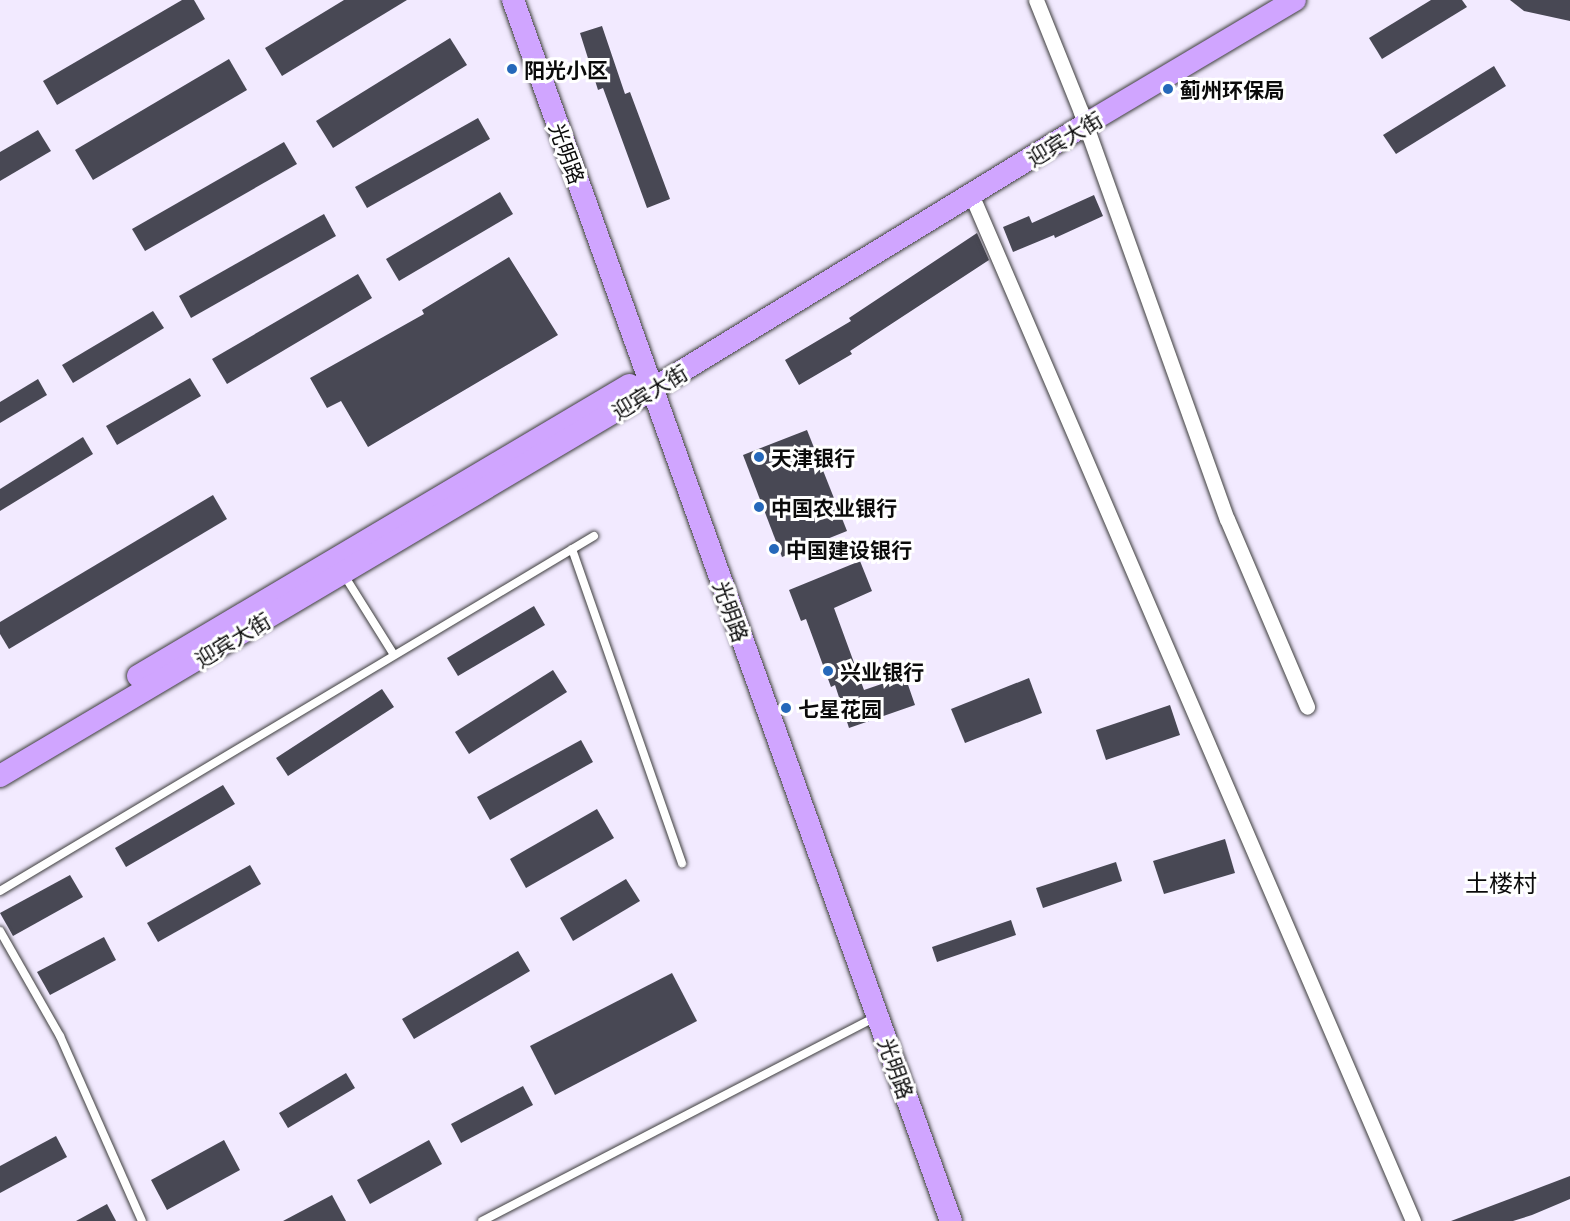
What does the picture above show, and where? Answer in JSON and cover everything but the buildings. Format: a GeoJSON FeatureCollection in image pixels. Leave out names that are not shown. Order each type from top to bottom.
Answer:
{"type":"FeatureCollection","features":[{"type":"Feature","properties":{"kind":"main road","name":"光明路"},"geometry":{"type":"LineString","coordinates":[[498,0],[644,386]]}},
{"type":"Feature","properties":{"kind":"main road","name":"光明路"},"geometry":{"type":"LineString","coordinates":[[513,0],[644,386],[871,1019],[951,1221]]}},
{"type":"Feature","properties":{"kind":"main road","name":"迎宾大街"},"geometry":{"type":"LineString","coordinates":[[0,758],[971,194],[1267,0]]}},
{"type":"Feature","properties":{"kind":"main road","name":"迎宾大街"},"geometry":{"type":"LineString","coordinates":[[0,776],[343,573],[644,386],[1084,118],[1295,0]]}},
{"type":"Feature","properties":{"kind":"main road","name":"光明路"},"geometry":{"type":"LineString","coordinates":[[871,1019],[935,1221]]}},
{"type":"Feature","properties":{"kind":"street"},"geometry":{"type":"LineString","coordinates":[[1036,0],[1084,118],[1227,519],[1307,707]]}},
{"type":"Feature","properties":{"kind":"street"},"geometry":{"type":"LineString","coordinates":[[971,194],[1413,1221]]}},
{"type":"Feature","properties":{"kind":"lane"},"geometry":{"type":"LineString","coordinates":[[0,891],[594,536]]}},
{"type":"Feature","properties":{"kind":"lane"},"geometry":{"type":"LineString","coordinates":[[572,549],[682,863]]}},
{"type":"Feature","properties":{"kind":"lane"},"geometry":{"type":"LineString","coordinates":[[343,573],[394,655]]}},
{"type":"Feature","properties":{"kind":"lane"},"geometry":{"type":"LineString","coordinates":[[0,931],[60,1036],[142,1221]]}},
{"type":"Feature","properties":{"kind":"lane"},"geometry":{"type":"LineString","coordinates":[[482,1221],[871,1019]]}},
{"type":"Feature","properties":{"kind":"place","name":"阳光小区"},"geometry":{"type":"Point","coordinates":[512,69]}},
{"type":"Feature","properties":{"kind":"place","name":"蓟州环保局"},"geometry":{"type":"Point","coordinates":[1168,89]}},
{"type":"Feature","properties":{"kind":"place","name":"天津银行"},"geometry":{"type":"Point","coordinates":[759,457]}},
{"type":"Feature","properties":{"kind":"place","name":"中国农业银行"},"geometry":{"type":"Point","coordinates":[759,507]}},
{"type":"Feature","properties":{"kind":"place","name":"中国建设银行"},"geometry":{"type":"Point","coordinates":[774,549]}},
{"type":"Feature","properties":{"kind":"place","name":"兴业银行"},"geometry":{"type":"Point","coordinates":[828,671]}},
{"type":"Feature","properties":{"kind":"place","name":"七星花园"},"geometry":{"type":"Point","coordinates":[786,708]}},
{"type":"Feature","properties":{"kind":"district","name":"土楼村"},"geometry":{"type":"Point","coordinates":[1501,882]}}]}
